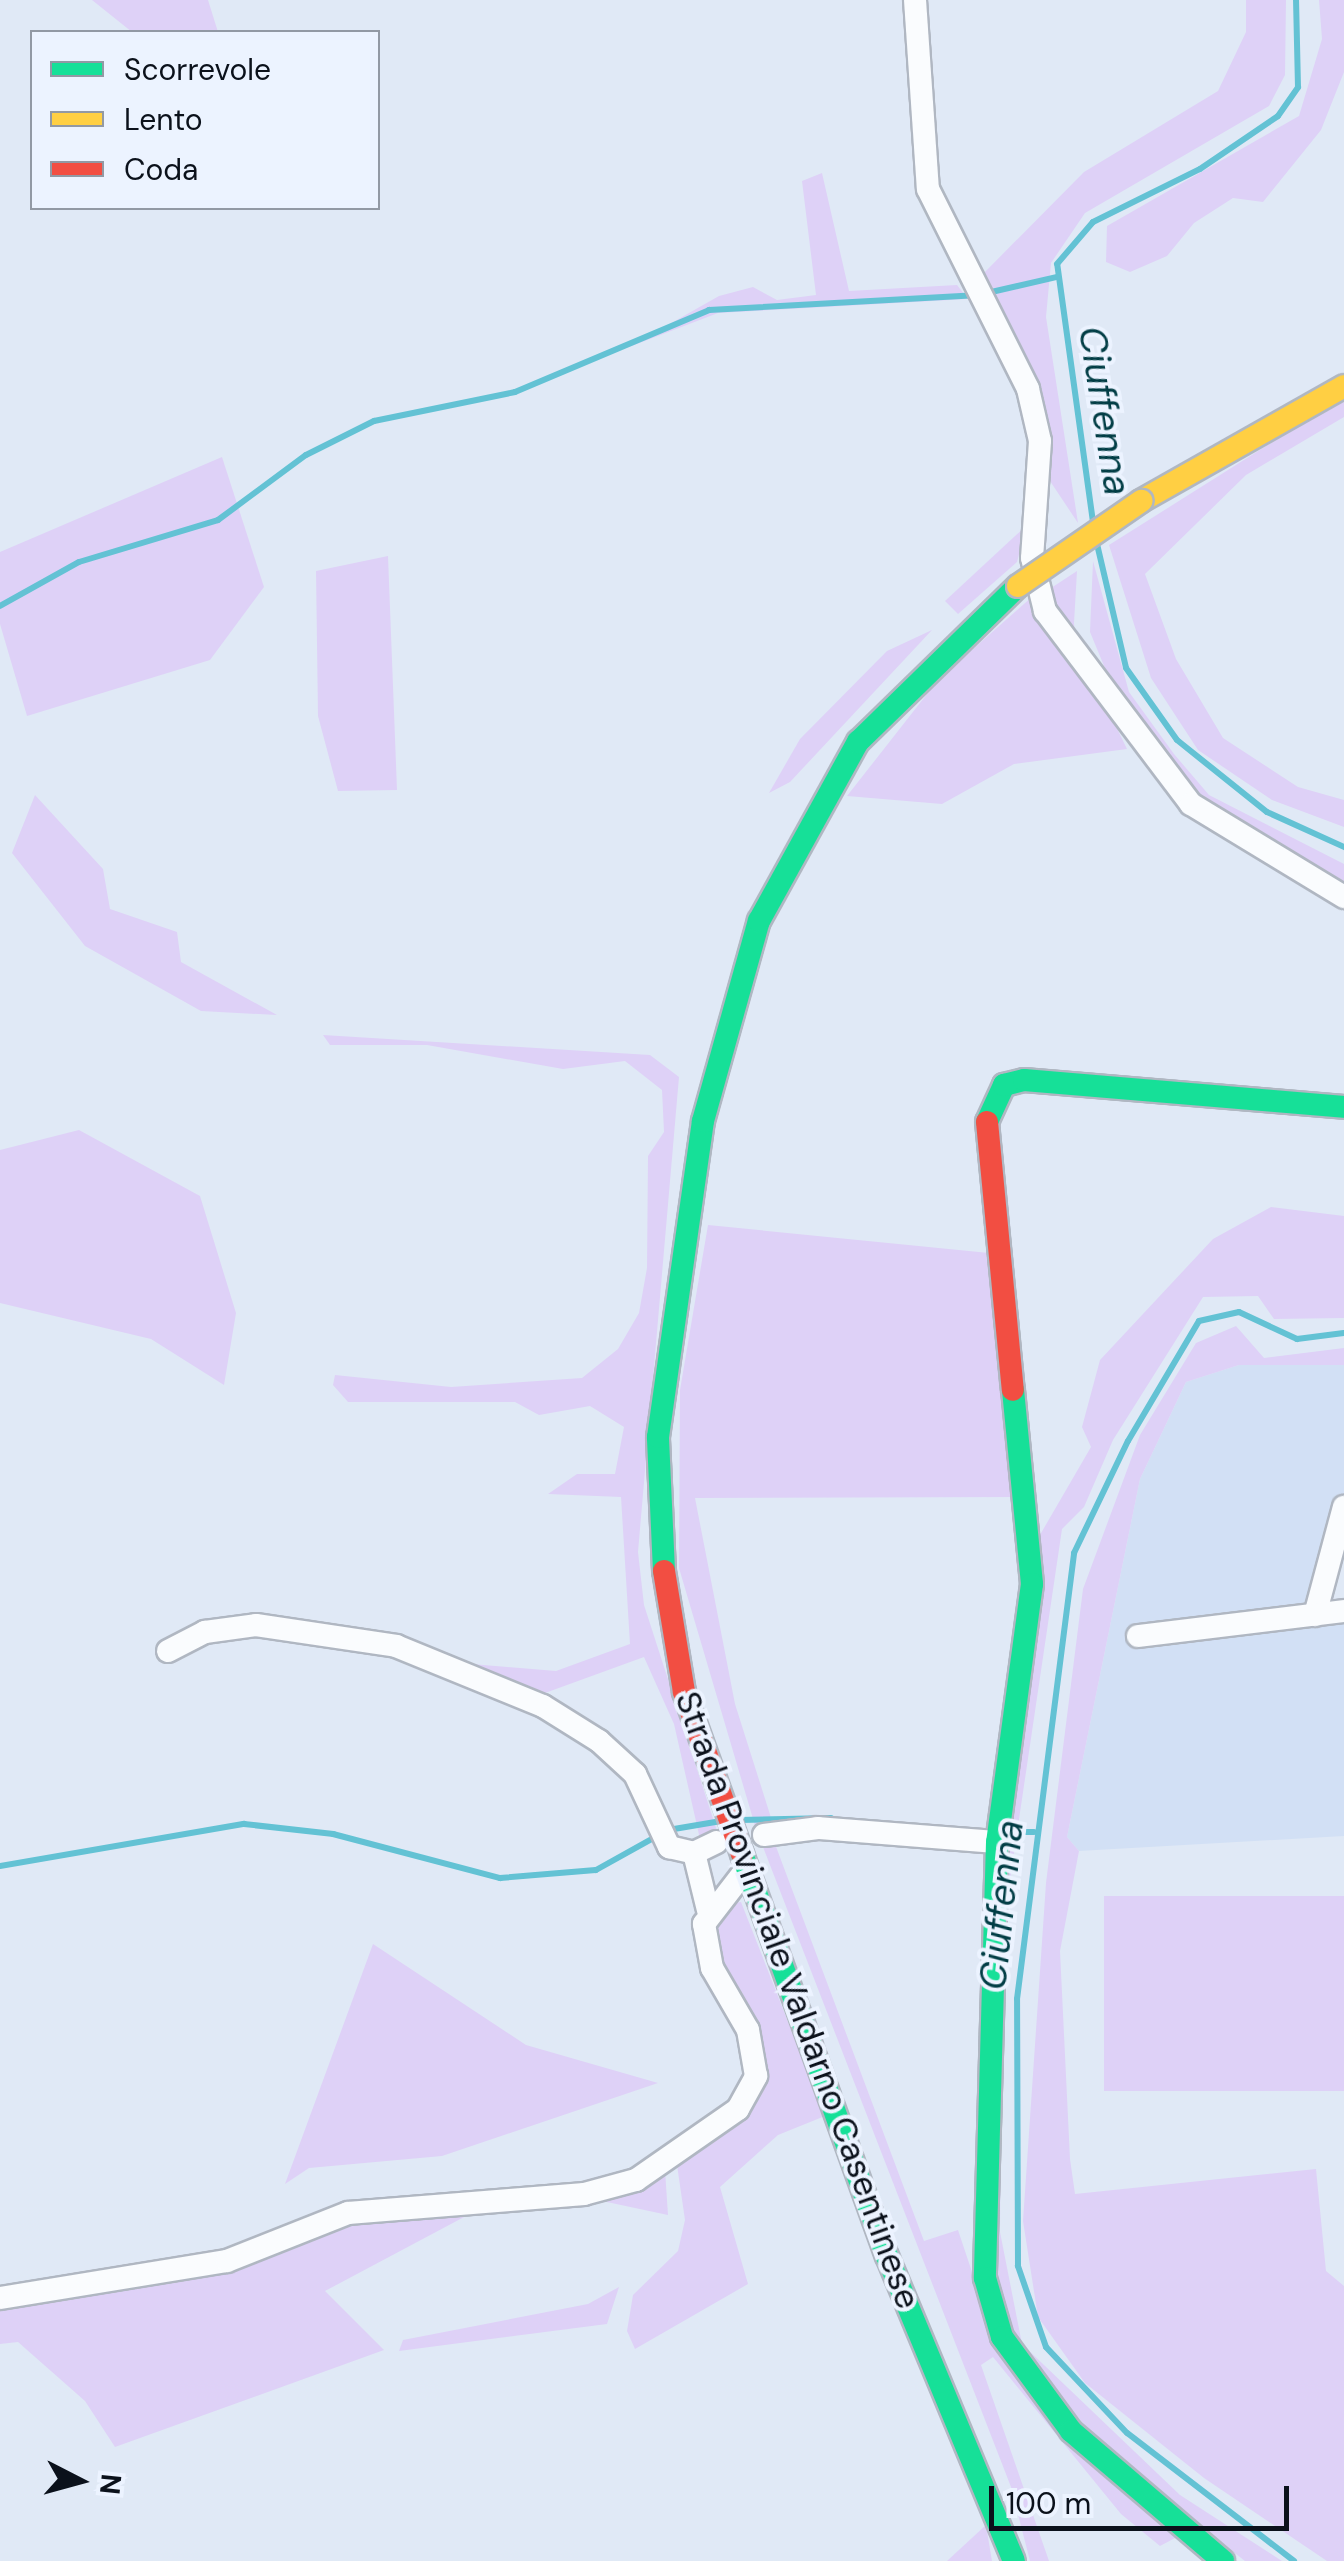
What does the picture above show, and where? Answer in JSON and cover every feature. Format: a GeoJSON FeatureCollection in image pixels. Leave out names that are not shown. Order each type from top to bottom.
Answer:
{"type":"FeatureCollection","features":[{"type":"Feature","properties":{"kind":"main road","name":"Strada Provinciale Valdarno Casentinese"},"geometry":{"type":"LineString","coordinates":[[1014,2561],[887,2256],[744,1872],[684,1692],[660,1541],[664,1367],[702,1120],[759,920],[828,784],[926,666],[1018,586],[1141,501],[1343,385]]}},
{"type":"Feature","properties":{"kind":"main road"},"geometry":{"type":"LineString","coordinates":[[1223,2561],[1072,2431],[1002,2337],[984,2278],[981,2192],[997,1842],[1032,1584],[986,1110],[1004,1085],[1024,1080],[1344,1107]]}},
{"type":"Feature","properties":{"kind":"street"},"geometry":{"type":"LineString","coordinates":[[916,0],[928,189],[1028,389],[1040,440],[1032,558],[1044,611],[1191,804],[1344,897]]}},
{"type":"Feature","properties":{"kind":"street"},"geometry":{"type":"LineString","coordinates":[[1315,1615],[1344,1506]]}},
{"type":"Feature","properties":{"kind":"street"},"geometry":{"type":"LineString","coordinates":[[1138,1636],[1344,1611]]}},
{"type":"Feature","properties":{"kind":"street"},"geometry":{"type":"LineString","coordinates":[[168,1651],[205,1632],[256,1626],[396,1646],[543,1706],[599,1741],[634,1774],[669,1847],[694,1852],[717,1842]]}},
{"type":"Feature","properties":{"kind":"street"},"geometry":{"type":"LineString","coordinates":[[764,1836],[818,1828],[997,1842]]}},
{"type":"Feature","properties":{"kind":"street"},"geometry":{"type":"LineString","coordinates":[[0,2298],[227,2261],[348,2213],[554,2197],[636,2180],[738,2108],[756,2076],[748,2030],[712,1968],[708,1910],[694,1852]]}},
{"type":"Feature","properties":{"kind":"street"},"geometry":{"type":"LineString","coordinates":[[708,1910],[744,1872]]}},
{"type":"Feature","properties":{"kind":"shaded area"},"geometry":{"type":"Polygon","coordinates":[[[92,0],[208,0],[217,30],[130,30],[92,0]]]}},
{"type":"Feature","properties":{"kind":"shaded area"},"geometry":{"type":"Polygon","coordinates":[[[1246,0],[1286,0],[1285,75],[1269,106],[1085,213],[1051,263],[1046,317],[1078,523],[1050,481],[1042,422],[977,280],[1084,172],[1218,91],[1246,32],[1246,0]]]}},
{"type":"Feature","properties":{"kind":"shaded area"},"geometry":{"type":"Polygon","coordinates":[[[1319,0],[1344,0],[1344,72],[1321,130],[1263,202],[1233,198],[1194,223],[1167,256],[1130,272],[1106,262],[1107,226],[1299,116],[1322,39],[1319,0]]]}},
{"type":"Feature","properties":{"kind":"shaded area"},"geometry":{"type":"Polygon","coordinates":[[[822,173],[849,291],[957,285],[968,299],[718,313],[629,347],[719,296],[753,287],[777,300],[816,295],[802,181],[822,173]]]}},
{"type":"Feature","properties":{"kind":"shaded area"},"geometry":{"type":"Polygon","coordinates":[[[1344,397],[1344,417],[1246,475],[1145,574],[1176,659],[1223,738],[1298,787],[1344,800],[1344,827],[1272,800],[1198,750],[1151,678],[1109,545],[1344,397]]]}},
{"type":"Feature","properties":{"kind":"shaded area"},"geometry":{"type":"Polygon","coordinates":[[[222,457],[264,587],[210,660],[27,716],[0,624],[0,552],[222,457]]]}},
{"type":"Feature","properties":{"kind":"shaded area"},"geometry":{"type":"Polygon","coordinates":[[[1027,525],[1017,562],[958,614],[945,601],[1027,525]]]}},
{"type":"Feature","properties":{"kind":"shaded area"},"geometry":{"type":"Polygon","coordinates":[[[388,556],[397,790],[338,791],[318,716],[316,571],[388,556]]]}},
{"type":"Feature","properties":{"kind":"shaded area"},"geometry":{"type":"Polygon","coordinates":[[[1093,561],[1129,692],[1174,754],[1209,795],[1344,864],[1344,885],[1196,798],[1114,690],[1090,632],[1093,561]]]}},
{"type":"Feature","properties":{"kind":"shaded area"},"geometry":{"type":"Polygon","coordinates":[[[1077,571],[1074,623],[1075,636],[1045,592],[1077,571]]]}},
{"type":"Feature","properties":{"kind":"shaded area"},"geometry":{"type":"Polygon","coordinates":[[[1033,596],[1084,661],[1127,749],[1014,764],[942,804],[847,796],[938,680],[1033,596]]]}},
{"type":"Feature","properties":{"kind":"shaded area"},"geometry":{"type":"Polygon","coordinates":[[[932,630],[790,782],[769,793],[800,739],[887,651],[932,630]]]}},
{"type":"Feature","properties":{"kind":"shaded area"},"geometry":{"type":"Polygon","coordinates":[[[35,795],[103,869],[110,909],[177,932],[181,962],[277,1015],[201,1011],[85,946],[12,853],[35,795]]]}},
{"type":"Feature","properties":{"kind":"shaded area"},"geometry":{"type":"Polygon","coordinates":[[[323,1035],[650,1055],[679,1077],[638,1552],[644,1605],[718,1834],[700,1839],[674,1724],[644,1657],[534,1697],[448,1662],[556,1671],[630,1644],[621,1497],[548,1494],[577,1474],[615,1474],[624,1427],[590,1406],[539,1415],[515,1402],[348,1402],[333,1385],[335,1375],[451,1387],[582,1378],[618,1349],[639,1313],[647,1268],[648,1156],[664,1132],[662,1090],[625,1061],[563,1069],[427,1045],[330,1045],[323,1035]]]}},
{"type":"Feature","properties":{"kind":"shaded area"},"geometry":{"type":"Polygon","coordinates":[[[79,1130],[200,1196],[236,1313],[224,1385],[151,1339],[0,1303],[0,1150],[79,1130]]]}},
{"type":"Feature","properties":{"kind":"shaded area"},"geometry":{"type":"Polygon","coordinates":[[[1271,1207],[1344,1216],[1344,1318],[1274,1319],[1258,1296],[1203,1297],[1113,1440],[1084,1507],[1062,1529],[1002,1934],[1000,2232],[1022,2344],[1180,2495],[1282,2561],[1245,2561],[1113,2458],[1008,2336],[990,2277],[987,2148],[995,1933],[1037,1540],[1091,1447],[1082,1427],[1100,1360],[1213,1239],[1271,1207]]]}},
{"type":"Feature","properties":{"kind":"shaded area"},"geometry":{"type":"Polygon","coordinates":[[[708,1225],[989,1253],[1016,1497],[695,1498],[735,1704],[773,1824],[756,1829],[679,1568],[680,1390],[708,1225]]]}},
{"type":"Feature","properties":{"kind":"shaded area"},"geometry":{"type":"Polygon","coordinates":[[[1236,1326],[1264,1358],[1344,1348],[1344,1365],[1239,1365],[1186,1382],[1140,1479],[1067,1837],[1079,1851],[1060,1951],[1070,2159],[1075,2194],[1316,2169],[1326,2271],[1344,2286],[1344,2561],[1327,2561],[1204,2478],[1085,2383],[1038,2317],[1023,2221],[1046,1883],[1083,1589],[1140,1435],[1196,1343],[1236,1326]]]}},
{"type":"Feature","properties":{"kind":"shaded area"},"geometry":{"type":"Polygon","coordinates":[[[1239,1365],[1344,1365],[1344,1539],[1323,1615],[1344,1614],[1344,1836],[1079,1851],[1067,1837],[1140,1479],[1186,1382],[1239,1365]]]}},
{"type":"Feature","properties":{"kind":"shaded area"},"geometry":{"type":"Polygon","coordinates":[[[775,1844],[924,2241],[958,2230],[993,2335],[1177,2537],[1160,2546],[1121,2514],[993,2357],[981,2365],[1049,2561],[1030,2561],[1011,2487],[763,1847],[775,1844]]]}},
{"type":"Feature","properties":{"kind":"shaded area"},"geometry":{"type":"Polygon","coordinates":[[[1104,1896],[1344,1896],[1344,2091],[1104,2091],[1104,1896]]]}},
{"type":"Feature","properties":{"kind":"shaded area"},"geometry":{"type":"Polygon","coordinates":[[[741,1902],[825,2116],[778,2135],[720,2187],[748,2284],[635,2349],[627,2331],[633,2295],[678,2251],[685,2220],[677,2165],[762,2079],[764,2046],[710,1937],[728,1904],[741,1902]]]}},
{"type":"Feature","properties":{"kind":"shaded area"},"geometry":{"type":"Polygon","coordinates":[[[373,1944],[526,2045],[658,2083],[442,2156],[309,2168],[285,2184],[373,1944]]]}},
{"type":"Feature","properties":{"kind":"shaded area"},"geometry":{"type":"Polygon","coordinates":[[[665,2170],[668,2215],[588,2198],[665,2170]]]}},
{"type":"Feature","properties":{"kind":"shaded area"},"geometry":{"type":"Polygon","coordinates":[[[418,2215],[466,2216],[325,2291],[384,2350],[115,2447],[85,2401],[18,2342],[0,2344],[0,2305],[224,2269],[334,2229],[418,2215]]]}},
{"type":"Feature","properties":{"kind":"shaded area"},"geometry":{"type":"Polygon","coordinates":[[[619,2287],[607,2324],[399,2351],[403,2340],[588,2304],[619,2287]]]}},
{"type":"Feature","properties":{"kind":"shaded area"},"geometry":{"type":"Polygon","coordinates":[[[986,2525],[992,2561],[947,2561],[986,2525]]]}},
{"type":"Feature","properties":{"kind":"waterway","name":"Ciuffenna"},"geometry":{"type":"LineString","coordinates":[[1093,522],[1057,264],[1093,222],[1200,169],[1278,116],[1298,87],[1296,0]]}},
{"type":"Feature","properties":{"kind":"waterway"},"geometry":{"type":"LineString","coordinates":[[987,293],[1057,277]]}},
{"type":"Feature","properties":{"kind":"waterway"},"geometry":{"type":"LineString","coordinates":[[0,606],[79,562],[218,520],[306,455],[374,421],[515,392],[709,310],[975,295]]}},
{"type":"Feature","properties":{"kind":"waterway"},"geometry":{"type":"LineString","coordinates":[[1097,544],[1126,668],[1177,740],[1267,812],[1344,847]]}},
{"type":"Feature","properties":{"kind":"waterway","name":"Ciuffenna"},"geometry":{"type":"LineString","coordinates":[[1294,2561],[1127,2433],[1046,2347],[1018,2266],[1017,1999],[1074,1553],[1128,1441],[1199,1321],[1239,1312],[1297,1339],[1344,1333]]}},
{"type":"Feature","properties":{"kind":"waterway"},"geometry":{"type":"LineString","coordinates":[[739,1820],[831,1818]]}},
{"type":"Feature","properties":{"kind":"waterway"},"geometry":{"type":"LineString","coordinates":[[0,1866],[244,1824],[333,1834],[500,1878],[596,1870],[668,1830],[721,1821]]}},
{"type":"Feature","properties":{"kind":"waterway"},"geometry":{"type":"LineString","coordinates":[[1007,1832],[1034,1832]]}},
{"type":"Feature","properties":{"kind":"traffic: fast"},"geometry":{"type":"LineString","coordinates":[[664,1571],[658,1437],[703,1121],[759,921],[858,742],[1018,586]]}},
{"type":"Feature","properties":{"kind":"traffic: fast"},"geometry":{"type":"LineString","coordinates":[[987,1122],[1004,1085],[1024,1080],[1344,1107]]}},
{"type":"Feature","properties":{"kind":"traffic: fast"},"geometry":{"type":"LineString","coordinates":[[1013,1390],[1032,1584],[997,1842],[985,2278],[1002,2337],[1071,2431],[1223,2561]]}},
{"type":"Feature","properties":{"kind":"traffic: fast"},"geometry":{"type":"LineString","coordinates":[[742,1854],[887,2256],[1014,2561]]}},
{"type":"Feature","properties":{"kind":"traffic: slow"},"geometry":{"type":"LineString","coordinates":[[1141,501],[1344,386]]}},
{"type":"Feature","properties":{"kind":"traffic: slow"},"geometry":{"type":"LineString","coordinates":[[1018,586],[1141,501]]}},
{"type":"Feature","properties":{"kind":"traffic: jam"},"geometry":{"type":"LineString","coordinates":[[987,1122],[1013,1390]]}},
{"type":"Feature","properties":{"kind":"traffic: jam"},"geometry":{"type":"LineString","coordinates":[[664,1571],[684,1692],[742,1854]]}}]}
